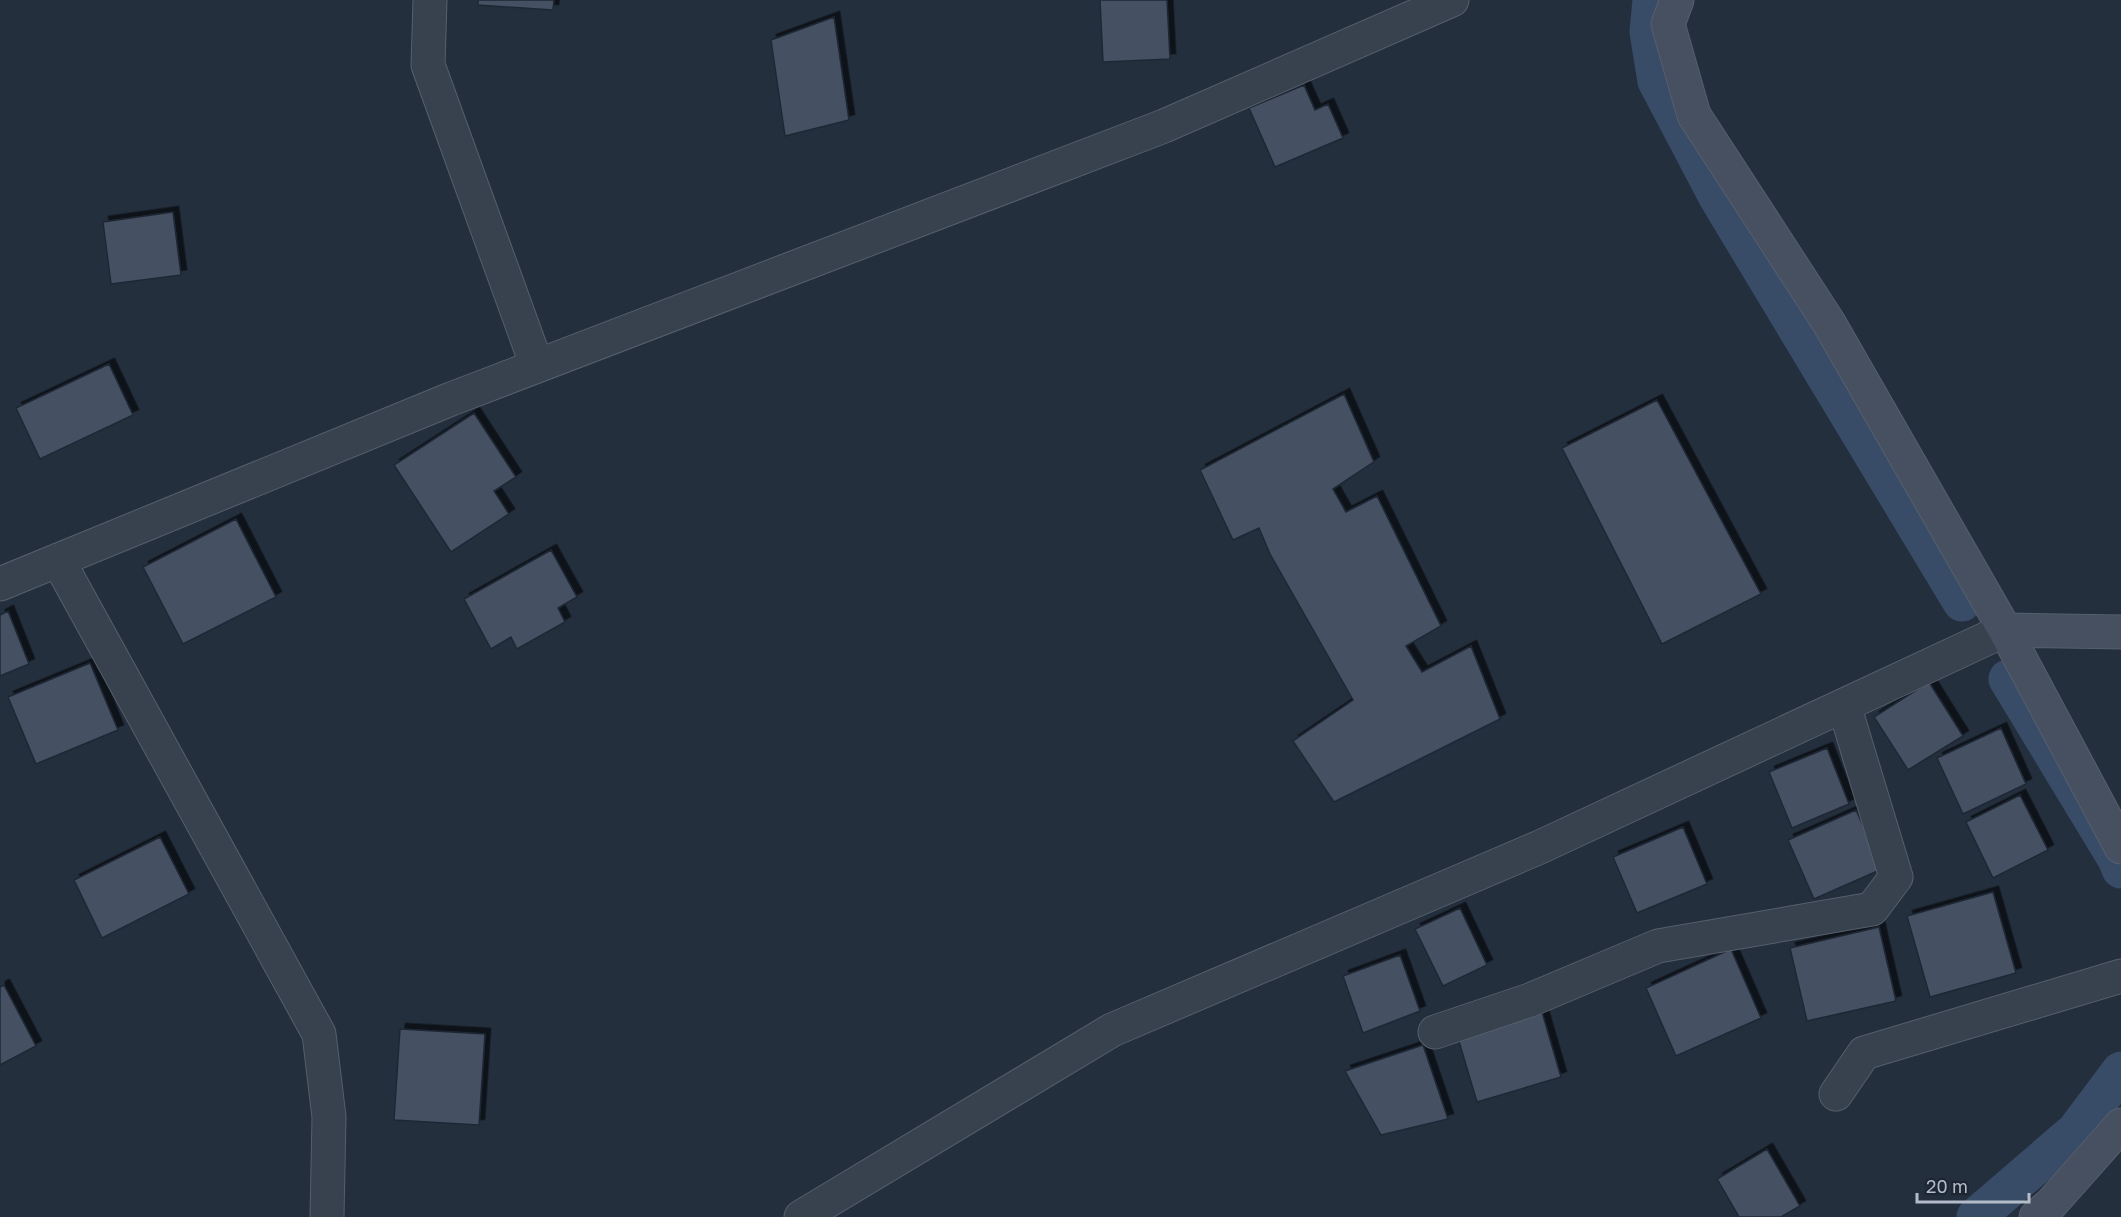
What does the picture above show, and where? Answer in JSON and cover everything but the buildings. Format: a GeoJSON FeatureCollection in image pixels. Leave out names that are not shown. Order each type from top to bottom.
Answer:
{"type":"FeatureCollection","features":[{"type":"Feature","properties":{"kind":"street"},"geometry":{"type":"LineString","coordinates":[[430,0],[428,65],[537,366]]}},
{"type":"Feature","properties":{"kind":"street"},"geometry":{"type":"LineString","coordinates":[[0,584],[451,399],[1164,126],[1413,9],[1452,0]]}},
{"type":"Feature","properties":{"kind":"street"},"geometry":{"type":"LineString","coordinates":[[1677,0],[1668,24],[1694,115],[1829,323],[2005,630],[2121,847]]}},
{"type":"Feature","properties":{"kind":"street"},"geometry":{"type":"LineString","coordinates":[[58,560],[319,1034],[329,1117],[327,1217]]}},
{"type":"Feature","properties":{"kind":"street"},"geometry":{"type":"LineString","coordinates":[[801,1217],[1112,1030],[1540,848],[2005,630],[2121,632]]}},
{"type":"Feature","properties":{"kind":"street"},"geometry":{"type":"LineString","coordinates":[[1435,1032],[1530,1000],[1658,946],[1872,909],[1896,878],[1844,705]]}},
{"type":"Feature","properties":{"kind":"street"},"geometry":{"type":"LineString","coordinates":[[1836,1094],[1864,1053],[2111,978]]}},
{"type":"Feature","properties":{"kind":"street"},"geometry":{"type":"LineString","coordinates":[[2049,1213],[2121,1125]]}},
{"type":"Feature","properties":{"kind":"waterway"},"geometry":{"type":"LineString","coordinates":[[1652,0],[1649,32],[1657,81],[1718,197],[1962,602]]}},
{"type":"Feature","properties":{"kind":"waterway"},"geometry":{"type":"LineString","coordinates":[[2008,679],[2121,869]]}},
{"type":"Feature","properties":{"kind":"waterway"},"geometry":{"type":"LineString","coordinates":[[1976,1217],[2076,1131],[2121,1071]]}}]}
